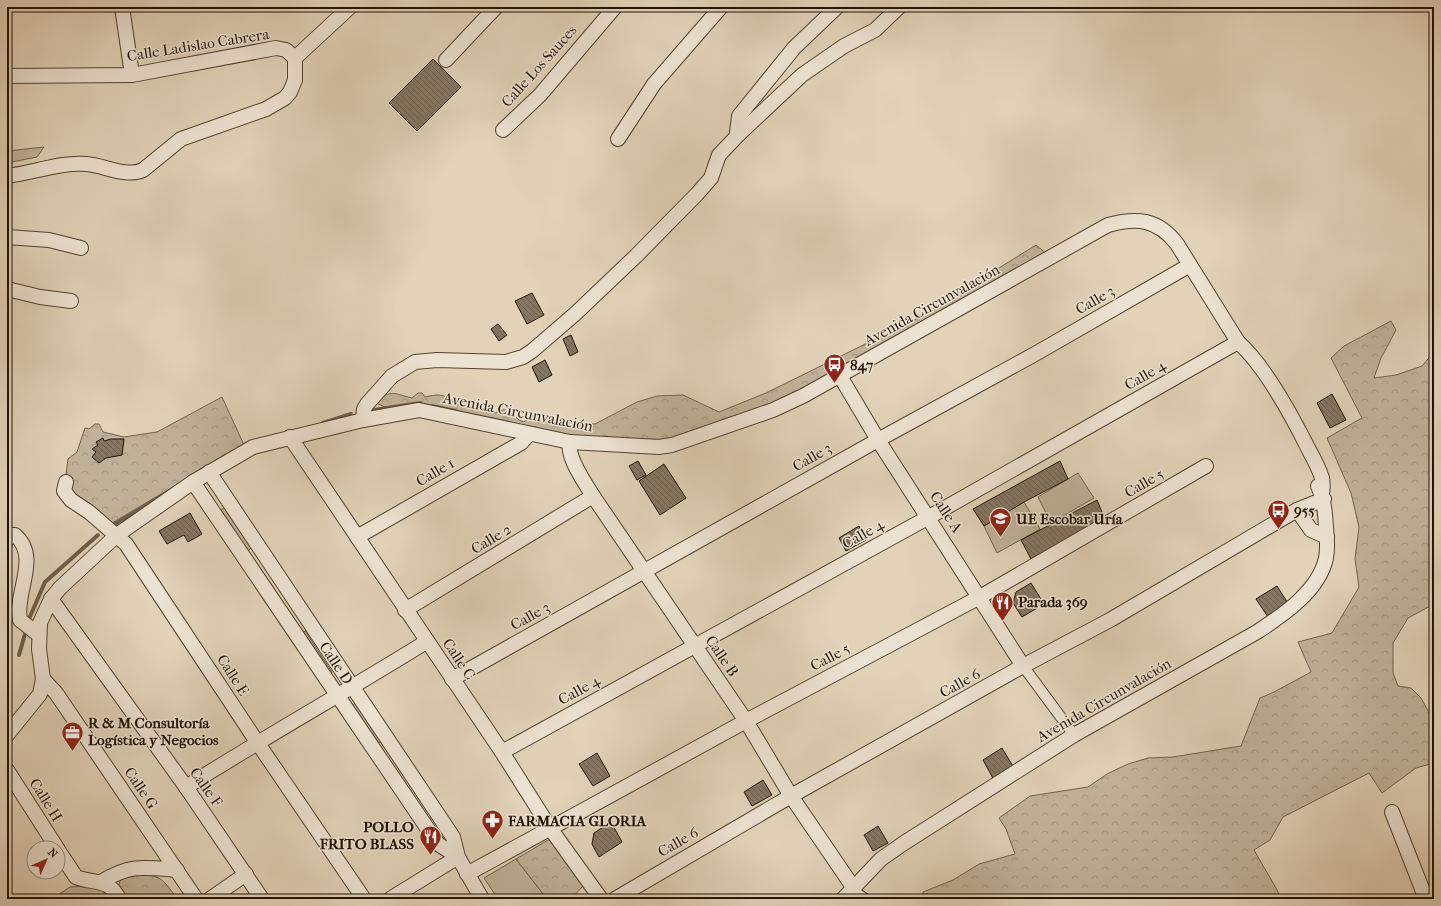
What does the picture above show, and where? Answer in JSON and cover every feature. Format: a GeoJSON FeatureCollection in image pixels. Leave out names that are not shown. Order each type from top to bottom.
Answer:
{"type":"FeatureCollection","features":[{"type":"Feature","properties":{"kind":"street"},"geometry":{"type":"LineString","coordinates":[[122,7],[132,75]]}},
{"type":"Feature","properties":{"kind":"street"},"geometry":{"type":"LineString","coordinates":[[7,176],[66,165],[86,164],[138,172],[151,164],[181,139],[266,109],[281,101],[290,92],[295,80],[295,58],[350,7]]}},
{"type":"Feature","properties":{"kind":"street"},"geometry":{"type":"LineString","coordinates":[[446,60],[496,7]]}},
{"type":"Feature","properties":{"kind":"street","name":"Calle Los Sauces"},"geometry":{"type":"LineString","coordinates":[[503,130],[540,95],[593,30],[615,7]]}},
{"type":"Feature","properties":{"kind":"street"},"geometry":{"type":"LineString","coordinates":[[618,139],[654,84],[721,7]]}},
{"type":"Feature","properties":{"kind":"street"},"geometry":{"type":"LineString","coordinates":[[739,134],[736,132],[736,126],[739,116],[772,73],[794,48],[837,7]]}},
{"type":"Feature","properties":{"kind":"street"},"geometry":{"type":"LineString","coordinates":[[363,420],[366,404],[392,376],[409,364],[437,360],[506,362],[523,357],[532,351],[575,314],[636,256],[708,182],[719,156],[739,134],[802,75],[844,46],[875,30],[899,7]]}},
{"type":"Feature","properties":{"kind":"street","name":"Calle Ladislao Cabrera"},"geometry":{"type":"LineString","coordinates":[[7,76],[132,75],[276,48],[286,50],[295,58]]}},
{"type":"Feature","properties":{"kind":"street","name":"Avenida Circunvalación"},"geometry":{"type":"LineString","coordinates":[[7,735],[40,694],[42,679],[39,635],[40,623],[51,599],[60,588],[117,535],[193,482],[253,446],[363,420],[419,410],[570,442],[659,447],[672,445],[773,410],[840,376],[1108,226],[1125,220],[1140,220],[1157,226],[1168,232],[1190,265],[1239,342],[1239,348],[1243,355],[1296,440],[1323,496],[1327,537],[1326,558],[1316,578],[1302,598],[1282,616],[1257,632],[1074,735],[904,843],[882,859],[849,892]]}},
{"type":"Feature","properties":{"kind":"street"},"geometry":{"type":"LineString","coordinates":[[7,237],[49,240],[80,248]]}},
{"type":"Feature","properties":{"kind":"street","name":"Calle 3"},"geometry":{"type":"LineString","coordinates":[[452,679],[878,440],[1035,354],[1190,265]]}},
{"type":"Feature","properties":{"kind":"street"},"geometry":{"type":"LineString","coordinates":[[7,289],[40,297],[71,301]]}},
{"type":"Feature","properties":{"kind":"street","name":"Calle 4"},"geometry":{"type":"LineString","coordinates":[[502,752],[929,518],[1239,342]]}},
{"type":"Feature","properties":{"kind":"street","name":"Calle A"},"geometry":{"type":"LineString","coordinates":[[840,376],[878,440],[1023,666]]}},
{"type":"Feature","properties":{"kind":"street","name":"Calle 1"},"geometry":{"type":"LineString","coordinates":[[357,537],[521,442],[529,434]]}},
{"type":"Feature","properties":{"kind":"street","name":"Calle C"},"geometry":{"type":"LineString","coordinates":[[290,437],[426,642],[502,752],[550,828],[602,899]]}},
{"type":"Feature","properties":{"kind":"street","name":"Calle B"},"geometry":{"type":"LineString","coordinates":[[570,442],[571,454],[576,467],[644,572],[746,721],[849,892]]}},
{"type":"Feature","properties":{"kind":"street","name":"Calle 5"},"geometry":{"type":"LineString","coordinates":[[467,874],[746,721],[980,597],[1206,466]]}},
{"type":"Feature","properties":{"kind":"street","name":"Calle D"},"geometry":{"type":"LineString","coordinates":[[209,472],[453,837],[458,857],[482,899]]}},
{"type":"Feature","properties":{"kind":"street","name":"Calle E"},"geometry":{"type":"LineString","coordinates":[[66,482],[64,491],[71,500],[89,512],[126,544],[257,742],[364,899]]}},
{"type":"Feature","properties":{"kind":"street","name":"Calle D"},"geometry":{"type":"LineString","coordinates":[[193,482],[438,844],[458,857]]}},
{"type":"Feature","properties":{"kind":"street","name":"Calle 2"},"geometry":{"type":"LineString","coordinates":[[405,610],[594,496]]}},
{"type":"Feature","properties":{"kind":"street","name":"Calle 6"},"geometry":{"type":"LineString","coordinates":[[615,899],[791,796],[1023,666],[1110,620],[1323,496]]}},
{"type":"Feature","properties":{"kind":"street"},"geometry":{"type":"LineString","coordinates":[[1297,510],[1311,530],[1327,537]]}},
{"type":"Feature","properties":{"kind":"street"},"geometry":{"type":"LineString","coordinates":[[7,540],[9,535],[15,535],[22,542],[26,551],[26,569],[18,610],[20,620],[39,635]]}},
{"type":"Feature","properties":{"kind":"street","name":"Calle F"},"geometry":{"type":"LineString","coordinates":[[51,599],[186,787],[262,899]]}},
{"type":"Feature","properties":{"kind":"street"},"geometry":{"type":"LineString","coordinates":[[186,787],[257,742],[352,688],[426,642]]}},
{"type":"Feature","properties":{"kind":"street"},"geometry":{"type":"LineString","coordinates":[[1023,666],[1074,735]]}},
{"type":"Feature","properties":{"kind":"street","name":"Calle G"},"geometry":{"type":"LineString","coordinates":[[42,679],[56,693],[196,899]]}},
{"type":"Feature","properties":{"kind":"street","name":"Calle H"},"geometry":{"type":"LineString","coordinates":[[7,770],[51,840]]}},
{"type":"Feature","properties":{"kind":"street"},"geometry":{"type":"LineString","coordinates":[[1392,812],[1426,899]]}},
{"type":"Feature","properties":{"kind":"street"},"geometry":{"type":"LineString","coordinates":[[393,898],[458,857]]}},
{"type":"Feature","properties":{"kind":"street","name":"Calle H"},"geometry":{"type":"LineString","coordinates":[[66,862],[76,877],[101,882]]}},
{"type":"Feature","properties":{"kind":"street"},"geometry":{"type":"LineString","coordinates":[[101,882],[124,869],[140,867],[177,870]]}},
{"type":"Feature","properties":{"kind":"street"},"geometry":{"type":"LineString","coordinates":[[210,899],[246,874]]}},
{"type":"Feature","properties":{"kind":"street"},"geometry":{"type":"LineString","coordinates":[[101,882],[113,889],[119,899]]}},
{"type":"Feature","properties":{"kind":"street"},"geometry":{"type":"LineString","coordinates":[[849,892],[865,899]]}},
{"type":"Feature","properties":{"kind":"green space"},"geometry":{"type":"Polygon","coordinates":[[[44,147],[37,157],[7,163],[7,152],[44,147]]]}},
{"type":"Feature","properties":{"kind":"green space"},"geometry":{"type":"Polygon","coordinates":[[[1036,245],[1048,255],[780,402],[669,440],[563,435],[421,403],[385,407],[376,403],[385,395],[393,393],[412,398],[418,393],[422,393],[425,397],[433,395],[443,396],[462,406],[470,402],[474,403],[478,409],[495,413],[502,410],[508,410],[519,420],[524,422],[532,416],[536,418],[538,423],[544,419],[595,424],[637,402],[657,396],[683,395],[719,412],[766,393],[920,317],[1036,245]]]}},
{"type":"Feature","properties":{"kind":"green space"},"geometry":{"type":"Polygon","coordinates":[[[1391,321],[1396,330],[1381,358],[1374,378],[1396,375],[1422,366],[1434,352],[1434,604],[1408,618],[1393,643],[1393,673],[1398,686],[1411,688],[1421,698],[1434,722],[1434,763],[1416,768],[1382,793],[1369,773],[1283,817],[1270,840],[1254,850],[1281,899],[1214,899],[1210,896],[1194,899],[922,899],[923,892],[953,880],[979,864],[1015,854],[1006,829],[999,818],[1030,796],[1088,787],[1107,774],[1128,764],[1148,758],[1173,757],[1241,746],[1260,698],[1311,672],[1298,642],[1332,633],[1359,587],[1355,559],[1359,527],[1351,493],[1327,438],[1362,418],[1331,358],[1344,346],[1391,321]]]}},
{"type":"Feature","properties":{"kind":"green space"},"geometry":{"type":"Polygon","coordinates":[[[222,397],[244,445],[112,523],[68,496],[72,477],[66,475],[68,459],[77,452],[85,428],[89,429],[95,424],[99,424],[103,432],[124,437],[157,432],[222,397]]]}},
{"type":"Feature","properties":{"kind":"green space"},"geometry":{"type":"Polygon","coordinates":[[[1078,473],[1094,498],[1051,523],[1038,497],[1078,473]]]}},
{"type":"Feature","properties":{"kind":"green space"},"geometry":{"type":"Polygon","coordinates":[[[1024,502],[1040,529],[997,553],[984,526],[1024,502]]]}},
{"type":"Feature","properties":{"kind":"green space"},"geometry":{"type":"Polygon","coordinates":[[[224,508],[251,548],[248,551],[221,510],[224,508]]]}},
{"type":"Feature","properties":{"kind":"green space"},"geometry":{"type":"Polygon","coordinates":[[[305,631],[332,672],[329,674],[302,633],[305,631]]]}},
{"type":"Feature","properties":{"kind":"green space"},"geometry":{"type":"Polygon","coordinates":[[[356,703],[383,741],[379,743],[352,706],[356,703]]]}},
{"type":"Feature","properties":{"kind":"green space"},"geometry":{"type":"Polygon","coordinates":[[[548,840],[553,841],[583,886],[571,899],[547,899],[516,859],[548,840]]]}},
{"type":"Feature","properties":{"kind":"green space"},"geometry":{"type":"Polygon","coordinates":[[[516,859],[547,899],[498,899],[484,878],[516,859]]]}},
{"type":"Feature","properties":{"kind":"green space"},"geometry":{"type":"Polygon","coordinates":[[[130,875],[147,875],[162,880],[177,899],[125,899],[119,884],[121,879],[130,875]]]}},
{"type":"Feature","properties":{"kind":"green space"},"geometry":{"type":"Polygon","coordinates":[[[94,886],[110,895],[111,899],[52,899],[70,887],[94,886]]]}},
{"type":"Feature","properties":{"kind":"building"},"geometry":{"type":"Polygon","coordinates":[[[433,59],[461,87],[417,131],[389,103],[433,59]]]}},
{"type":"Feature","properties":{"kind":"building"},"geometry":{"type":"Polygon","coordinates":[[[532,293],[544,315],[527,324],[515,301],[532,293]]]}},
{"type":"Feature","properties":{"kind":"building"},"geometry":{"type":"Polygon","coordinates":[[[498,324],[507,335],[499,341],[491,329],[498,324]]]}},
{"type":"Feature","properties":{"kind":"building"},"geometry":{"type":"Polygon","coordinates":[[[571,335],[578,352],[570,356],[563,339],[571,335]]]}},
{"type":"Feature","properties":{"kind":"building"},"geometry":{"type":"Polygon","coordinates":[[[545,360],[552,375],[539,382],[532,367],[545,360]]]}},
{"type":"Feature","properties":{"kind":"building"},"geometry":{"type":"Polygon","coordinates":[[[1332,394],[1346,420],[1330,428],[1317,403],[1332,394]]]}},
{"type":"Feature","properties":{"kind":"building"},"geometry":{"type":"Polygon","coordinates":[[[103,438],[104,441],[111,439],[124,439],[122,455],[106,458],[99,463],[92,457],[96,452],[92,449],[98,445],[96,442],[103,438]]]}},
{"type":"Feature","properties":{"kind":"building"},"geometry":{"type":"Polygon","coordinates":[[[638,461],[646,475],[637,480],[629,466],[638,461]]]}},
{"type":"Feature","properties":{"kind":"building"},"geometry":{"type":"Polygon","coordinates":[[[1060,461],[1068,479],[1024,502],[984,526],[973,509],[1060,461]]]}},
{"type":"Feature","properties":{"kind":"building"},"geometry":{"type":"Polygon","coordinates":[[[664,464],[686,498],[660,515],[639,481],[664,464]]]}},
{"type":"Feature","properties":{"kind":"building"},"geometry":{"type":"Polygon","coordinates":[[[1097,500],[1104,517],[1031,559],[1021,540],[1097,500]]]}},
{"type":"Feature","properties":{"kind":"building"},"geometry":{"type":"Polygon","coordinates":[[[190,513],[202,534],[188,542],[184,535],[167,544],[159,531],[190,513]]]}},
{"type":"Feature","properties":{"kind":"building"},"geometry":{"type":"Polygon","coordinates":[[[859,526],[866,540],[846,551],[839,538],[859,526]]]}},
{"type":"Feature","properties":{"kind":"building"},"geometry":{"type":"Polygon","coordinates":[[[1031,583],[1044,604],[1022,617],[1013,603],[1016,592],[1031,583]]]}},
{"type":"Feature","properties":{"kind":"building"},"geometry":{"type":"Polygon","coordinates":[[[1277,586],[1289,605],[1268,617],[1256,599],[1277,586]]]}},
{"type":"Feature","properties":{"kind":"building"},"geometry":{"type":"Polygon","coordinates":[[[1002,748],[1014,768],[994,780],[983,760],[1002,748]]]}},
{"type":"Feature","properties":{"kind":"building"},"geometry":{"type":"Polygon","coordinates":[[[597,753],[610,776],[593,786],[579,764],[597,753]]]}},
{"type":"Feature","properties":{"kind":"building"},"geometry":{"type":"Polygon","coordinates":[[[763,780],[772,795],[752,806],[744,792],[763,780]]]}},
{"type":"Feature","properties":{"kind":"building"},"geometry":{"type":"Polygon","coordinates":[[[611,822],[622,842],[599,857],[592,844],[594,833],[611,822]]]}},
{"type":"Feature","properties":{"kind":"building"},"geometry":{"type":"Polygon","coordinates":[[[878,826],[888,843],[873,851],[864,835],[878,826]]]}},
{"type":"Feature","properties":{"kind":"waterway"},"geometry":{"type":"LineString","coordinates":[[367,411],[420,403]]}},
{"type":"Feature","properties":{"kind":"waterway"},"geometry":{"type":"LineString","coordinates":[[432,406],[455,411]]}},
{"type":"Feature","properties":{"kind":"waterway"},"geometry":{"type":"LineString","coordinates":[[323,423],[351,414]]}},
{"type":"Feature","properties":{"kind":"waterway"},"geometry":{"type":"LineString","coordinates":[[110,527],[168,492]]}},
{"type":"Feature","properties":{"kind":"waterway"},"geometry":{"type":"LineString","coordinates":[[29,619],[45,582],[98,535]]}},
{"type":"Feature","properties":{"kind":"waterway"},"geometry":{"type":"LineString","coordinates":[[19,655],[25,634]]}},
{"type":"Feature","properties":{"kind":"place","name":"847"},"geometry":{"type":"Point","coordinates":[835,384]}},
{"type":"Feature","properties":{"kind":"place","name":"955"},"geometry":{"type":"Point","coordinates":[1279,530]}},
{"type":"Feature","properties":{"kind":"place","name":"UE Escobar Uría"},"geometry":{"type":"Point","coordinates":[1001,538]}},
{"type":"Feature","properties":{"kind":"place","name":"Parada 369"},"geometry":{"type":"Point","coordinates":[1003,622]}},
{"type":"Feature","properties":{"kind":"place","name":"R & M Consultoría Logística y Negocios"},"geometry":{"type":"Point","coordinates":[72,752]}},
{"type":"Feature","properties":{"kind":"place","name":"FARMACIA GLORIA"},"geometry":{"type":"Point","coordinates":[492,840]}},
{"type":"Feature","properties":{"kind":"place","name":"POLLO FRITO BLASS"},"geometry":{"type":"Point","coordinates":[430,856]}}]}
